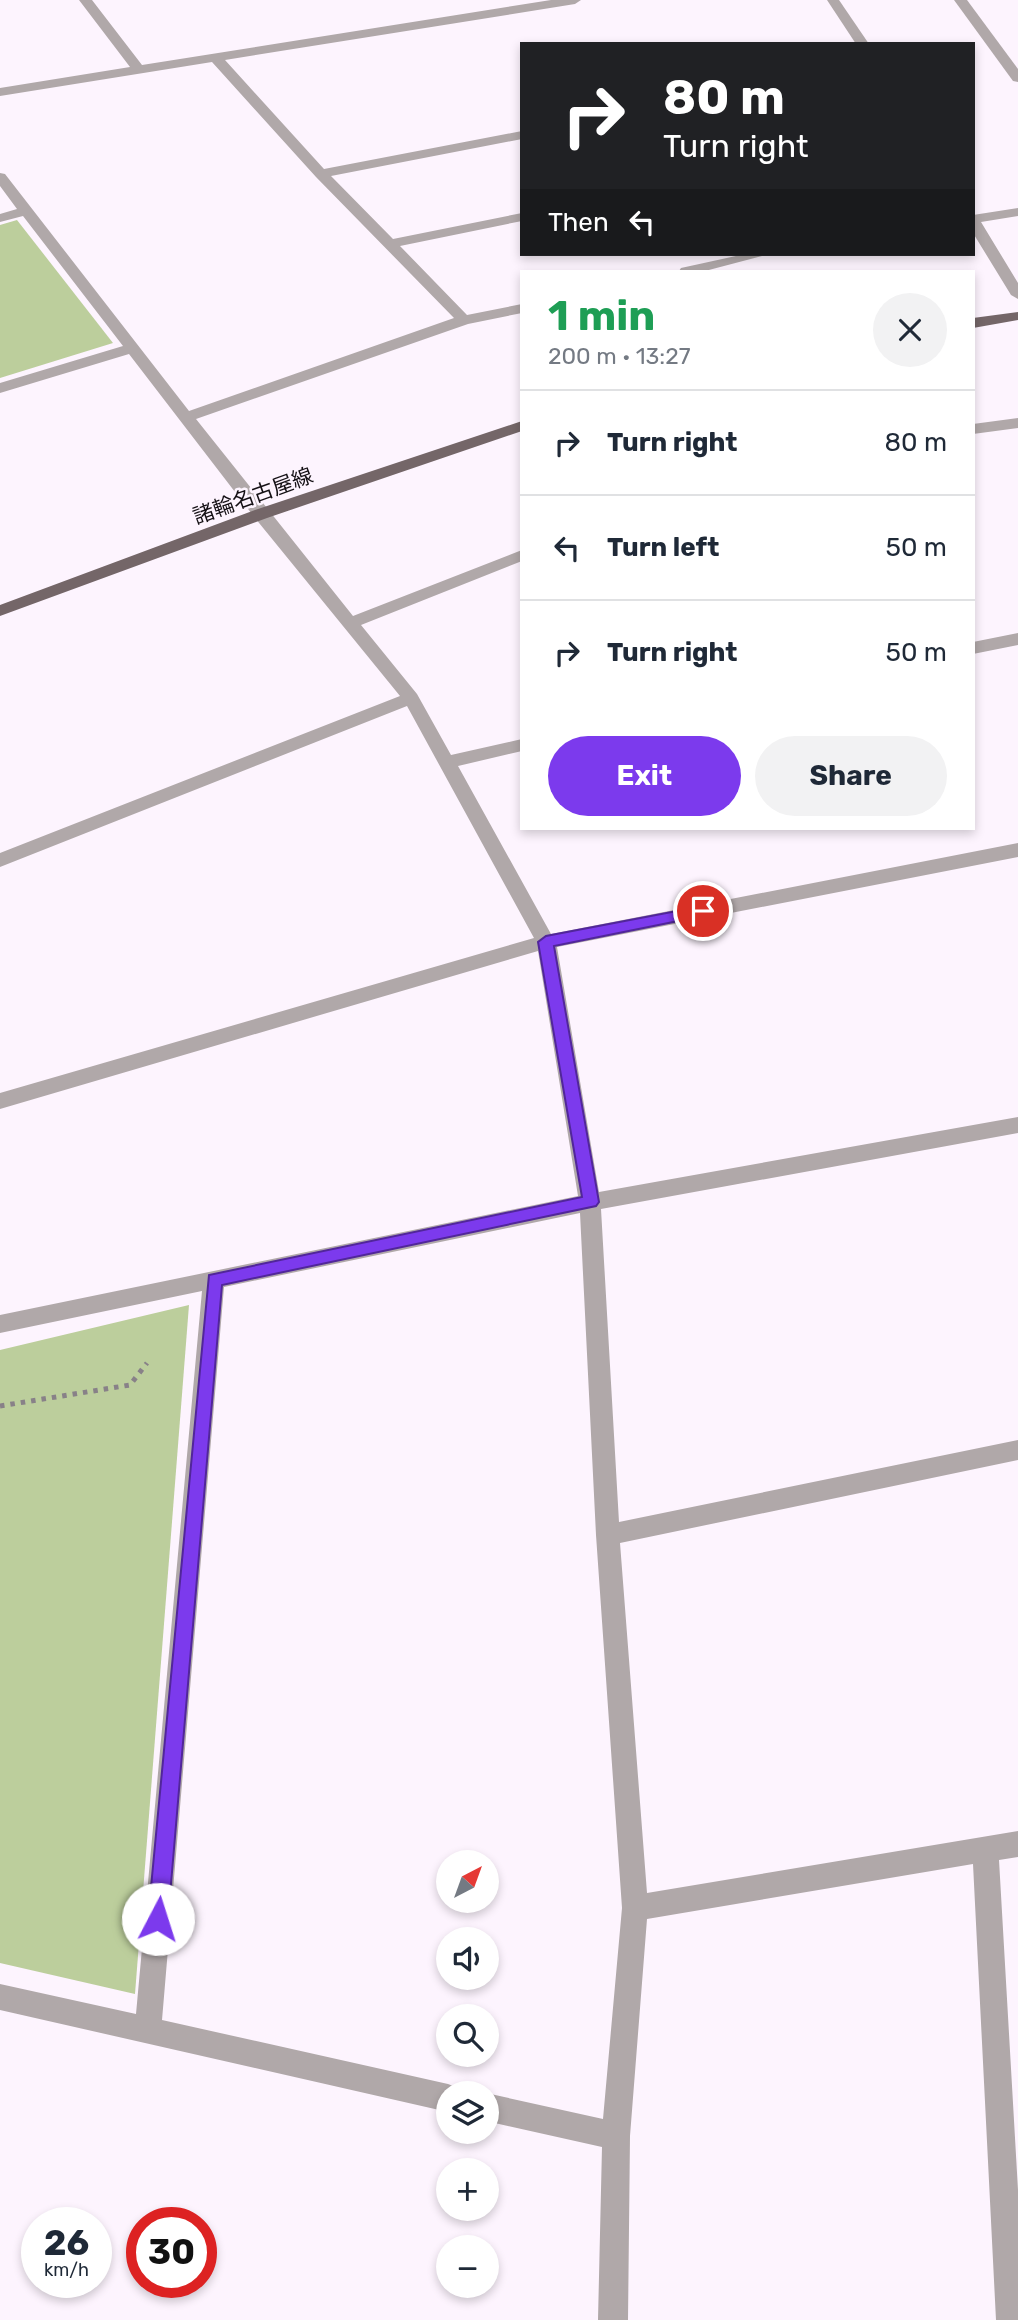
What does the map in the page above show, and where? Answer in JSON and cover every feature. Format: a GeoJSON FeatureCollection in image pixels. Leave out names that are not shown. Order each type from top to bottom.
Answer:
{"type":"FeatureCollection","features":[{"type":"Feature","properties":{"kind":"main road"},"geometry":{"type":"LineString","coordinates":[[975,323],[1018,316]]}},
{"type":"Feature","properties":{"kind":"main road","name":"諸輪名古屋線"},"geometry":{"type":"LineString","coordinates":[[0,611],[261,514],[520,426]]}},
{"type":"Feature","properties":{"kind":"street"},"geometry":{"type":"LineString","coordinates":[[85,0],[139,70]]}},
{"type":"Feature","properties":{"kind":"street"},"geometry":{"type":"LineString","coordinates":[[0,92],[575,0]]}},
{"type":"Feature","properties":{"kind":"street"},"geometry":{"type":"LineString","coordinates":[[833,0],[862,42]]}},
{"type":"Feature","properties":{"kind":"street"},"geometry":{"type":"LineString","coordinates":[[960,0],[1018,78]]}},
{"type":"Feature","properties":{"kind":"street"},"geometry":{"type":"LineString","coordinates":[[217,59],[321,174],[464,320]]}},
{"type":"Feature","properties":{"kind":"street"},"geometry":{"type":"LineString","coordinates":[[321,174],[520,135]]}},
{"type":"Feature","properties":{"kind":"street"},"geometry":{"type":"LineString","coordinates":[[0,177],[261,514],[411,698],[546,942],[590,1202],[608,1535],[635,1908],[616,2136],[613,2320]]}},
{"type":"Feature","properties":{"kind":"street"},"geometry":{"type":"LineString","coordinates":[[0,218],[28,210]]}},
{"type":"Feature","properties":{"kind":"street"},"geometry":{"type":"LineString","coordinates":[[975,220],[1018,212]]}},
{"type":"Feature","properties":{"kind":"street"},"geometry":{"type":"LineString","coordinates":[[390,244],[520,217]]}},
{"type":"Feature","properties":{"kind":"street"},"geometry":{"type":"LineString","coordinates":[[975,223],[1018,295]]}},
{"type":"Feature","properties":{"kind":"street"},"geometry":{"type":"LineString","coordinates":[[691,270],[755,256]]}},
{"type":"Feature","properties":{"kind":"street"},"geometry":{"type":"LineString","coordinates":[[186,416],[464,320],[520,308]]}},
{"type":"Feature","properties":{"kind":"street"},"geometry":{"type":"LineString","coordinates":[[0,388],[133,348]]}},
{"type":"Feature","properties":{"kind":"street"},"geometry":{"type":"LineString","coordinates":[[975,429],[1018,424]]}},
{"type":"Feature","properties":{"kind":"street"},"geometry":{"type":"LineString","coordinates":[[351,623],[520,556]]}},
{"type":"Feature","properties":{"kind":"street"},"geometry":{"type":"LineString","coordinates":[[975,648],[1018,639]]}},
{"type":"Feature","properties":{"kind":"street"},"geometry":{"type":"LineString","coordinates":[[0,860],[411,698]]}},
{"type":"Feature","properties":{"kind":"street"},"geometry":{"type":"LineString","coordinates":[[447,762],[520,745]]}},
{"type":"Feature","properties":{"kind":"street"},"geometry":{"type":"LineString","coordinates":[[0,1101],[546,942],[1018,850]]}},
{"type":"Feature","properties":{"kind":"street"},"geometry":{"type":"LineString","coordinates":[[0,1324],[590,1202],[1018,1125]]}},
{"type":"Feature","properties":{"kind":"street"},"geometry":{"type":"LineString","coordinates":[[148,2030],[214,1280]]}},
{"type":"Feature","properties":{"kind":"street"},"geometry":{"type":"LineString","coordinates":[[608,1535],[1018,1450]]}},
{"type":"Feature","properties":{"kind":"street"},"geometry":{"type":"LineString","coordinates":[[635,1908],[1018,1844]]}},
{"type":"Feature","properties":{"kind":"street"},"geometry":{"type":"LineString","coordinates":[[985,1849],[1011,2320]]}},
{"type":"Feature","properties":{"kind":"street"},"geometry":{"type":"LineString","coordinates":[[0,1997],[436,2095]]}},
{"type":"Feature","properties":{"kind":"street"},"geometry":{"type":"LineString","coordinates":[[499,2110],[616,2136]]}},
{"type":"Feature","properties":{"kind":"path"},"geometry":{"type":"LineString","coordinates":[[0,1406],[130,1385],[147,1363]]}},
{"type":"Feature","properties":{"kind":"green space"},"geometry":{"type":"Polygon","coordinates":[[[17,220],[113,343],[0,378],[0,225],[17,220]]]}},
{"type":"Feature","properties":{"kind":"green space"},"geometry":{"type":"Polygon","coordinates":[[[189,1305],[135,1994],[0,1963],[0,1350],[189,1305]]]}},
{"type":"Feature","properties":{"kind":"route"},"geometry":{"type":"LineString","coordinates":[[158,1919],[214,1280],[590,1202],[546,942],[703,911]]}}]}
